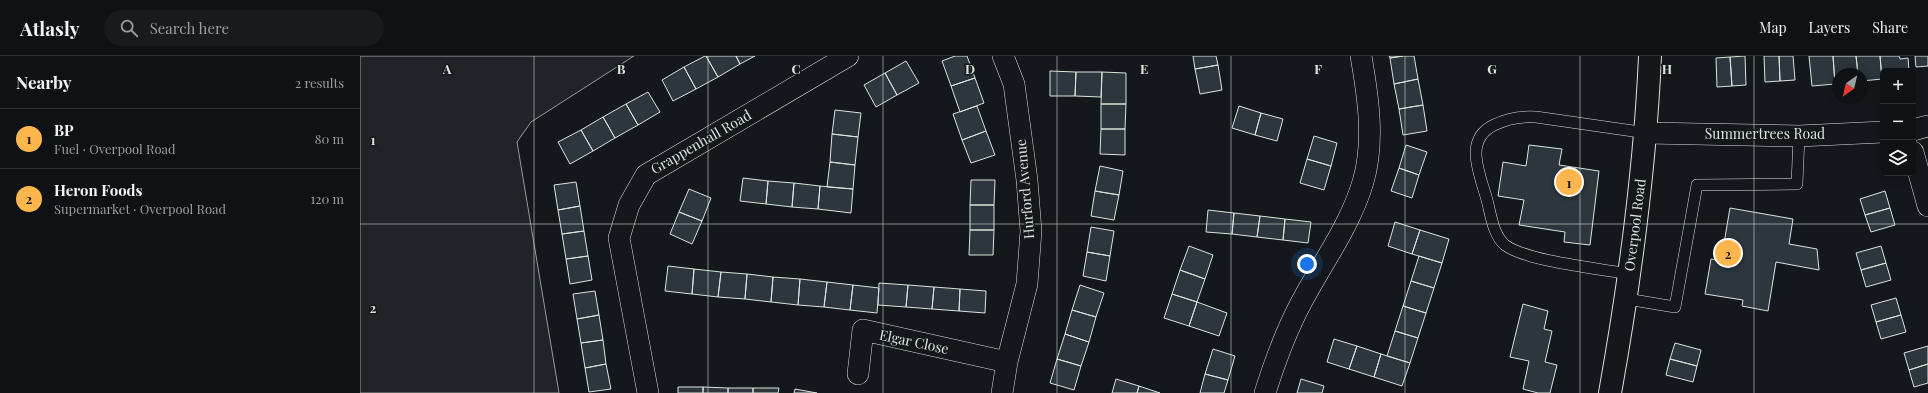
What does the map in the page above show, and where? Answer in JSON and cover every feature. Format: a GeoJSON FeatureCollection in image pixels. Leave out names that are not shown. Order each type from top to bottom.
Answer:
{"type":"FeatureCollection","features":[{"type":"Feature","properties":{"kind":"street","name":"Grappenhall Road"},"geometry":{"type":"LineString","coordinates":[[648,393],[619,238],[629,205],[646,175],[848,56]]}},
{"type":"Feature","properties":{"kind":"street","name":"Hurford Avenue"},"geometry":{"type":"LineString","coordinates":[[1002,393],[1007,362],[1027,284],[1031,232],[1027,180],[1014,84],[1003,56]]}},
{"type":"Feature","properties":{"kind":"street"},"geometry":{"type":"LineString","coordinates":[[1265,393],[1278,350],[1301,303],[1342,233],[1363,182],[1369,145],[1366,87],[1361,56]]}},
{"type":"Feature","properties":{"kind":"street","name":"Overpool Road"},"geometry":{"type":"LineString","coordinates":[[1610,393],[1627,299],[1647,133],[1650,56]]}},
{"type":"Feature","properties":{"kind":"street"},"geometry":{"type":"LineString","coordinates":[[1916,129],[1928,126]]}},
{"type":"Feature","properties":{"kind":"street","name":"Summertrees Road"},"geometry":{"type":"LineString","coordinates":[[1647,133],[1799,136],[1880,132]]}},
{"type":"Feature","properties":{"kind":"street"},"geometry":{"type":"LineString","coordinates":[[1916,163],[1928,206]]}},
{"type":"Feature","properties":{"kind":"street","name":"Elgar Close"},"geometry":{"type":"LineString","coordinates":[[858,374],[863,330],[1007,362]]}},
{"type":"Feature","properties":{"kind":"lane"},"geometry":{"type":"LineString","coordinates":[[1629,274],[1522,254],[1504,244],[1495,229],[1477,165],[1476,148],[1480,136],[1485,130],[1517,116],[1536,117],[1647,133]]}},
{"type":"Feature","properties":{"kind":"lane"},"geometry":{"type":"LineString","coordinates":[[1627,299],[1675,307],[1697,185],[1796,184],[1799,136]]}},
{"type":"Feature","properties":{"kind":"shaded area"},"geometry":{"type":"Polygon","coordinates":[[[360,56],[634,56],[531,122],[517,142],[559,393],[360,393],[360,56]]]}},
{"type":"Feature","properties":{"kind":"building"},"geometry":{"type":"Polygon","coordinates":[[[705,56],[718,77],[696,89],[684,67],[705,56]]]}},
{"type":"Feature","properties":{"kind":"building"},"geometry":{"type":"Polygon","coordinates":[[[706,56],[736,56],[740,64],[718,77],[706,56]]]}},
{"type":"Feature","properties":{"kind":"building"},"geometry":{"type":"Polygon","coordinates":[[[736,56],[755,56],[740,64],[736,56]]]}},
{"type":"Feature","properties":{"kind":"building"},"geometry":{"type":"Polygon","coordinates":[[[955,56],[967,56],[975,78],[951,86],[942,61],[955,56]]]}},
{"type":"Feature","properties":{"kind":"building"},"geometry":{"type":"Polygon","coordinates":[[[1193,56],[1216,56],[1218,65],[1195,69],[1193,56]]]}},
{"type":"Feature","properties":{"kind":"building"},"geometry":{"type":"Polygon","coordinates":[[[1389,56],[1403,56],[1390,58],[1389,56]]]}},
{"type":"Feature","properties":{"kind":"building"},"geometry":{"type":"Polygon","coordinates":[[[1414,56],[1418,79],[1394,84],[1390,58],[1414,56]]]}},
{"type":"Feature","properties":{"kind":"building"},"geometry":{"type":"Polygon","coordinates":[[[1745,56],[1746,85],[1732,86],[1730,57],[1745,56]]]}},
{"type":"Feature","properties":{"kind":"building"},"geometry":{"type":"Polygon","coordinates":[[[1764,56],[1779,56],[1780,81],[1765,82],[1764,56]]]}},
{"type":"Feature","properties":{"kind":"building"},"geometry":{"type":"Polygon","coordinates":[[[1779,56],[1793,56],[1795,80],[1780,81],[1779,56]]]}},
{"type":"Feature","properties":{"kind":"building"},"geometry":{"type":"Polygon","coordinates":[[[1809,56],[1833,56],[1834,68],[1832,68],[1832,84],[1812,86],[1809,56]]]}},
{"type":"Feature","properties":{"kind":"building"},"geometry":{"type":"Polygon","coordinates":[[[1833,56],[1856,56],[1857,68],[1834,68],[1833,56]]]}},
{"type":"Feature","properties":{"kind":"building"},"geometry":{"type":"Polygon","coordinates":[[[1856,56],[1880,56],[1880,79],[1868,80],[1868,68],[1857,68],[1856,56]]]}},
{"type":"Feature","properties":{"kind":"building"},"geometry":{"type":"Polygon","coordinates":[[[1880,56],[1899,56],[1900,59],[1908,58],[1909,68],[1881,68],[1880,56]]]}},
{"type":"Feature","properties":{"kind":"building"},"geometry":{"type":"Polygon","coordinates":[[[1915,56],[1928,56],[1928,66],[1916,67],[1915,56]]]}},
{"type":"Feature","properties":{"kind":"building"},"geometry":{"type":"Polygon","coordinates":[[[1730,57],[1732,86],[1717,87],[1716,58],[1730,57]]]}},
{"type":"Feature","properties":{"kind":"building"},"geometry":{"type":"Polygon","coordinates":[[[906,61],[919,83],[897,95],[885,73],[906,61]]]}},
{"type":"Feature","properties":{"kind":"building"},"geometry":{"type":"Polygon","coordinates":[[[1218,65],[1222,90],[1200,94],[1195,69],[1218,65]]]}},
{"type":"Feature","properties":{"kind":"building"},"geometry":{"type":"Polygon","coordinates":[[[684,67],[696,89],[673,101],[662,80],[684,67]]]}},
{"type":"Feature","properties":{"kind":"building"},"geometry":{"type":"Polygon","coordinates":[[[1050,71],[1076,72],[1075,96],[1050,96],[1050,71]]]}},
{"type":"Feature","properties":{"kind":"building"},"geometry":{"type":"Polygon","coordinates":[[[1076,72],[1102,72],[1101,97],[1075,96],[1076,72]]]}},
{"type":"Feature","properties":{"kind":"building"},"geometry":{"type":"Polygon","coordinates":[[[1102,72],[1126,73],[1126,104],[1101,104],[1102,72]]]}},
{"type":"Feature","properties":{"kind":"building"},"geometry":{"type":"Polygon","coordinates":[[[885,73],[897,95],[876,107],[864,85],[885,73]]]}},
{"type":"Feature","properties":{"kind":"building"},"geometry":{"type":"Polygon","coordinates":[[[975,78],[984,103],[960,112],[951,86],[975,78]]]}},
{"type":"Feature","properties":{"kind":"building"},"geometry":{"type":"Polygon","coordinates":[[[1418,79],[1423,105],[1399,109],[1394,84],[1418,79]]]}},
{"type":"Feature","properties":{"kind":"building"},"geometry":{"type":"Polygon","coordinates":[[[648,92],[660,112],[638,125],[626,104],[648,92]]]}},
{"type":"Feature","properties":{"kind":"building"},"geometry":{"type":"Polygon","coordinates":[[[626,104],[638,125],[615,138],[603,117],[626,104]]]}},
{"type":"Feature","properties":{"kind":"building"},"geometry":{"type":"Polygon","coordinates":[[[1101,104],[1126,104],[1125,129],[1101,129],[1101,104]]]}},
{"type":"Feature","properties":{"kind":"building"},"geometry":{"type":"Polygon","coordinates":[[[1423,105],[1427,131],[1403,135],[1399,109],[1423,105]]]}},
{"type":"Feature","properties":{"kind":"building"},"geometry":{"type":"Polygon","coordinates":[[[977,106],[986,131],[962,140],[953,114],[977,106]]]}},
{"type":"Feature","properties":{"kind":"building"},"geometry":{"type":"Polygon","coordinates":[[[1239,106],[1261,113],[1255,135],[1232,128],[1239,106]]]}},
{"type":"Feature","properties":{"kind":"building"},"geometry":{"type":"Polygon","coordinates":[[[835,110],[861,113],[858,137],[832,134],[835,110]]]}},
{"type":"Feature","properties":{"kind":"building"},"geometry":{"type":"Polygon","coordinates":[[[1261,113],[1283,119],[1277,141],[1255,135],[1261,113]]]}},
{"type":"Feature","properties":{"kind":"building"},"geometry":{"type":"Polygon","coordinates":[[[603,117],[615,138],[593,151],[581,130],[603,117]]]}},
{"type":"Feature","properties":{"kind":"building"},"geometry":{"type":"Polygon","coordinates":[[[1101,129],[1125,129],[1125,155],[1100,154],[1101,129]]]}},
{"type":"Feature","properties":{"kind":"building"},"geometry":{"type":"Polygon","coordinates":[[[581,130],[593,151],[570,164],[558,142],[581,130]]]}},
{"type":"Feature","properties":{"kind":"building"},"geometry":{"type":"Polygon","coordinates":[[[986,131],[995,155],[971,163],[962,140],[986,131]]]}},
{"type":"Feature","properties":{"kind":"building"},"geometry":{"type":"Polygon","coordinates":[[[832,134],[858,137],[855,165],[830,162],[832,134]]]}},
{"type":"Feature","properties":{"kind":"building"},"geometry":{"type":"Polygon","coordinates":[[[1314,136],[1337,143],[1331,166],[1307,159],[1314,136]]]}},
{"type":"Feature","properties":{"kind":"building"},"geometry":{"type":"Polygon","coordinates":[[[1406,145],[1427,152],[1419,175],[1399,168],[1406,145]]]}},
{"type":"Feature","properties":{"kind":"building"},"geometry":{"type":"Polygon","coordinates":[[[1529,145],[1562,149],[1559,165],[1599,171],[1590,245],[1564,242],[1565,232],[1519,225],[1524,200],[1498,196],[1503,162],[1526,166],[1529,145]]]}},
{"type":"Feature","properties":{"kind":"building"},"geometry":{"type":"Polygon","coordinates":[[[1307,159],[1331,166],[1324,190],[1300,183],[1307,159]]]}},
{"type":"Feature","properties":{"kind":"building"},"geometry":{"type":"Polygon","coordinates":[[[830,162],[855,165],[853,189],[827,187],[830,162]]]}},
{"type":"Feature","properties":{"kind":"building"},"geometry":{"type":"Polygon","coordinates":[[[1100,166],[1123,171],[1119,195],[1095,191],[1100,166]]]}},
{"type":"Feature","properties":{"kind":"building"},"geometry":{"type":"Polygon","coordinates":[[[1399,168],[1419,175],[1412,198],[1391,191],[1399,168]]]}},
{"type":"Feature","properties":{"kind":"building"},"geometry":{"type":"Polygon","coordinates":[[[743,178],[768,181],[766,204],[740,201],[743,178]]]}},
{"type":"Feature","properties":{"kind":"building"},"geometry":{"type":"Polygon","coordinates":[[[971,180],[995,180],[994,205],[970,205],[971,180]]]}},
{"type":"Feature","properties":{"kind":"building"},"geometry":{"type":"Polygon","coordinates":[[[768,181],[794,183],[792,207],[766,204],[768,181]]]}},
{"type":"Feature","properties":{"kind":"building"},"geometry":{"type":"Polygon","coordinates":[[[576,182],[580,206],[558,210],[554,185],[576,182]]]}},
{"type":"Feature","properties":{"kind":"building"},"geometry":{"type":"Polygon","coordinates":[[[794,183],[820,186],[818,209],[792,207],[794,183]]]}},
{"type":"Feature","properties":{"kind":"building"},"geometry":{"type":"Polygon","coordinates":[[[820,186],[853,189],[851,213],[818,209],[820,186]]]}},
{"type":"Feature","properties":{"kind":"building"},"geometry":{"type":"Polygon","coordinates":[[[689,189],[711,198],[702,221],[679,212],[689,189]]]}},
{"type":"Feature","properties":{"kind":"building"},"geometry":{"type":"Polygon","coordinates":[[[1095,191],[1119,195],[1114,220],[1091,216],[1095,191]]]}},
{"type":"Feature","properties":{"kind":"building"},"geometry":{"type":"Polygon","coordinates":[[[1885,191],[1890,208],[1865,215],[1860,199],[1885,191]]]}},
{"type":"Feature","properties":{"kind":"building"},"geometry":{"type":"Polygon","coordinates":[[[970,205],[994,205],[994,230],[970,230],[970,205]]]}},
{"type":"Feature","properties":{"kind":"building"},"geometry":{"type":"Polygon","coordinates":[[[580,206],[584,231],[562,234],[558,210],[580,206]]]}},
{"type":"Feature","properties":{"kind":"building"},"geometry":{"type":"Polygon","coordinates":[[[1730,208],[1793,219],[1789,244],[1817,249],[1819,270],[1776,262],[1768,311],[1742,306],[1743,300],[1705,294],[1711,259],[1721,261],[1730,208]]]}},
{"type":"Feature","properties":{"kind":"building"},"geometry":{"type":"Polygon","coordinates":[[[1890,208],[1895,225],[1871,232],[1865,215],[1890,208]]]}},
{"type":"Feature","properties":{"kind":"building"},"geometry":{"type":"Polygon","coordinates":[[[1208,210],[1234,213],[1232,234],[1206,232],[1208,210]]]}},
{"type":"Feature","properties":{"kind":"building"},"geometry":{"type":"Polygon","coordinates":[[[679,212],[702,221],[692,244],[670,234],[679,212]]]}},
{"type":"Feature","properties":{"kind":"building"},"geometry":{"type":"Polygon","coordinates":[[[1234,213],[1260,216],[1257,237],[1232,234],[1234,213]]]}},
{"type":"Feature","properties":{"kind":"building"},"geometry":{"type":"Polygon","coordinates":[[[1260,216],[1285,219],[1283,240],[1257,237],[1260,216]]]}},
{"type":"Feature","properties":{"kind":"building"},"geometry":{"type":"Polygon","coordinates":[[[1285,219],[1311,222],[1308,243],[1283,240],[1285,219]]]}},
{"type":"Feature","properties":{"kind":"building"},"geometry":{"type":"Polygon","coordinates":[[[1395,222],[1420,230],[1412,254],[1388,246],[1395,222]]]}},
{"type":"Feature","properties":{"kind":"building"},"geometry":{"type":"Polygon","coordinates":[[[1091,227],[1114,231],[1110,256],[1087,252],[1091,227]]]}},
{"type":"Feature","properties":{"kind":"building"},"geometry":{"type":"Polygon","coordinates":[[[970,230],[994,230],[993,255],[969,255],[970,230]]]}},
{"type":"Feature","properties":{"kind":"building"},"geometry":{"type":"Polygon","coordinates":[[[1420,230],[1449,239],[1442,263],[1412,254],[1420,230]]]}},
{"type":"Feature","properties":{"kind":"building"},"geometry":{"type":"Polygon","coordinates":[[[584,231],[588,256],[566,259],[562,234],[584,231]]]}},
{"type":"Feature","properties":{"kind":"building"},"geometry":{"type":"Polygon","coordinates":[[[1189,246],[1213,255],[1205,279],[1180,270],[1189,246]]]}},
{"type":"Feature","properties":{"kind":"building"},"geometry":{"type":"Polygon","coordinates":[[[1881,246],[1886,263],[1861,270],[1856,253],[1881,246]]]}},
{"type":"Feature","properties":{"kind":"building"},"geometry":{"type":"Polygon","coordinates":[[[1087,252],[1110,256],[1106,281],[1083,276],[1087,252]]]}},
{"type":"Feature","properties":{"kind":"building"},"geometry":{"type":"Polygon","coordinates":[[[588,256],[592,280],[570,284],[566,259],[588,256]]]}},
{"type":"Feature","properties":{"kind":"building"},"geometry":{"type":"Polygon","coordinates":[[[1419,256],[1442,263],[1434,288],[1411,281],[1419,256]]]}},
{"type":"Feature","properties":{"kind":"building"},"geometry":{"type":"Polygon","coordinates":[[[1886,263],[1891,280],[1866,287],[1861,270],[1886,263]]]}},
{"type":"Feature","properties":{"kind":"building"},"geometry":{"type":"Polygon","coordinates":[[[668,266],[694,269],[692,294],[665,291],[668,266]]]}},
{"type":"Feature","properties":{"kind":"building"},"geometry":{"type":"Polygon","coordinates":[[[694,269],[721,272],[718,297],[692,294],[694,269]]]}},
{"type":"Feature","properties":{"kind":"building"},"geometry":{"type":"Polygon","coordinates":[[[1180,270],[1205,279],[1197,302],[1172,294],[1180,270]]]}},
{"type":"Feature","properties":{"kind":"building"},"geometry":{"type":"Polygon","coordinates":[[[721,272],[747,274],[745,299],[718,297],[721,272]]]}},
{"type":"Feature","properties":{"kind":"building"},"geometry":{"type":"Polygon","coordinates":[[[747,274],[773,277],[771,302],[745,299],[747,274]]]}},
{"type":"Feature","properties":{"kind":"building"},"geometry":{"type":"Polygon","coordinates":[[[773,277],[800,279],[798,305],[771,302],[773,277]]]}},
{"type":"Feature","properties":{"kind":"building"},"geometry":{"type":"Polygon","coordinates":[[[800,279],[827,282],[824,307],[798,305],[800,279]]]}},
{"type":"Feature","properties":{"kind":"building"},"geometry":{"type":"Polygon","coordinates":[[[1411,281],[1434,288],[1426,313],[1403,306],[1411,281]]]}},
{"type":"Feature","properties":{"kind":"building"},"geometry":{"type":"Polygon","coordinates":[[[827,282],[853,285],[850,310],[824,307],[827,282]]]}},
{"type":"Feature","properties":{"kind":"building"},"geometry":{"type":"Polygon","coordinates":[[[879,283],[908,285],[906,307],[878,305],[879,283]]]}},
{"type":"Feature","properties":{"kind":"building"},"geometry":{"type":"Polygon","coordinates":[[[853,285],[879,288],[877,313],[850,310],[853,285]]]}},
{"type":"Feature","properties":{"kind":"building"},"geometry":{"type":"Polygon","coordinates":[[[908,285],[934,287],[932,309],[906,307],[908,285]]]}},
{"type":"Feature","properties":{"kind":"building"},"geometry":{"type":"Polygon","coordinates":[[[1080,285],[1104,293],[1096,317],[1072,310],[1080,285]]]}},
{"type":"Feature","properties":{"kind":"building"},"geometry":{"type":"Polygon","coordinates":[[[934,287],[960,289],[959,311],[932,309],[934,287]]]}},
{"type":"Feature","properties":{"kind":"building"},"geometry":{"type":"Polygon","coordinates":[[[960,289],[986,291],[985,313],[959,311],[960,289]]]}},
{"type":"Feature","properties":{"kind":"building"},"geometry":{"type":"Polygon","coordinates":[[[595,291],[599,315],[577,319],[573,294],[595,291]]]}},
{"type":"Feature","properties":{"kind":"building"},"geometry":{"type":"Polygon","coordinates":[[[1172,294],[1197,302],[1189,326],[1164,318],[1172,294]]]}},
{"type":"Feature","properties":{"kind":"building"},"geometry":{"type":"Polygon","coordinates":[[[1896,298],[1901,315],[1876,322],[1871,305],[1896,298]]]}},
{"type":"Feature","properties":{"kind":"building"},"geometry":{"type":"Polygon","coordinates":[[[1197,302],[1227,313],[1219,336],[1189,326],[1197,302]]]}},
{"type":"Feature","properties":{"kind":"building"},"geometry":{"type":"Polygon","coordinates":[[[1523,304],[1548,311],[1544,329],[1552,331],[1545,362],[1557,365],[1550,393],[1538,393],[1523,389],[1529,361],[1510,357],[1523,304]]]}},
{"type":"Feature","properties":{"kind":"building"},"geometry":{"type":"Polygon","coordinates":[[[1403,306],[1426,313],[1418,338],[1395,331],[1403,306]]]}},
{"type":"Feature","properties":{"kind":"building"},"geometry":{"type":"Polygon","coordinates":[[[1072,310],[1096,317],[1089,342],[1065,334],[1072,310]]]}},
{"type":"Feature","properties":{"kind":"building"},"geometry":{"type":"Polygon","coordinates":[[[599,315],[603,340],[581,343],[577,319],[599,315]]]}},
{"type":"Feature","properties":{"kind":"building"},"geometry":{"type":"Polygon","coordinates":[[[1901,315],[1906,332],[1881,339],[1876,322],[1901,315]]]}},
{"type":"Feature","properties":{"kind":"building"},"geometry":{"type":"Polygon","coordinates":[[[1395,331],[1418,338],[1410,363],[1387,356],[1395,331]]]}},
{"type":"Feature","properties":{"kind":"building"},"geometry":{"type":"Polygon","coordinates":[[[1065,334],[1089,342],[1081,366],[1057,359],[1065,334]]]}},
{"type":"Feature","properties":{"kind":"building"},"geometry":{"type":"Polygon","coordinates":[[[1334,339],[1357,346],[1349,369],[1327,362],[1334,339]]]}},
{"type":"Feature","properties":{"kind":"building"},"geometry":{"type":"Polygon","coordinates":[[[603,340],[606,364],[585,368],[581,343],[603,340]]]}},
{"type":"Feature","properties":{"kind":"building"},"geometry":{"type":"Polygon","coordinates":[[[1675,343],[1701,350],[1697,366],[1670,359],[1675,343]]]}},
{"type":"Feature","properties":{"kind":"building"},"geometry":{"type":"Polygon","coordinates":[[[1357,346],[1381,354],[1374,377],[1349,369],[1357,346]]]}},
{"type":"Feature","properties":{"kind":"building"},"geometry":{"type":"Polygon","coordinates":[[[1928,346],[1928,364],[1909,370],[1904,353],[1928,346]]]}},
{"type":"Feature","properties":{"kind":"building"},"geometry":{"type":"Polygon","coordinates":[[[1213,349],[1235,356],[1228,380],[1205,374],[1213,349]]]}},
{"type":"Feature","properties":{"kind":"building"},"geometry":{"type":"Polygon","coordinates":[[[1381,354],[1410,363],[1402,386],[1374,377],[1381,354]]]}},
{"type":"Feature","properties":{"kind":"building"},"geometry":{"type":"Polygon","coordinates":[[[1057,359],[1081,366],[1074,390],[1050,383],[1057,359]]]}},
{"type":"Feature","properties":{"kind":"building"},"geometry":{"type":"Polygon","coordinates":[[[1670,359],[1697,366],[1693,382],[1666,375],[1670,359]]]}},
{"type":"Feature","properties":{"kind":"building"},"geometry":{"type":"Polygon","coordinates":[[[606,364],[611,389],[589,392],[585,368],[606,364]]]}},
{"type":"Feature","properties":{"kind":"building"},"geometry":{"type":"Polygon","coordinates":[[[1928,364],[1928,383],[1914,387],[1909,370],[1928,364]]]}},
{"type":"Feature","properties":{"kind":"building"},"geometry":{"type":"Polygon","coordinates":[[[1205,374],[1228,380],[1224,393],[1200,393],[1205,374]]]}},
{"type":"Feature","properties":{"kind":"building"},"geometry":{"type":"Polygon","coordinates":[[[1116,379],[1139,386],[1137,393],[1112,393],[1116,379]]]}},
{"type":"Feature","properties":{"kind":"building"},"geometry":{"type":"Polygon","coordinates":[[[1301,379],[1324,386],[1322,393],[1297,393],[1301,379]]]}},
{"type":"Feature","properties":{"kind":"building"},"geometry":{"type":"Polygon","coordinates":[[[1139,386],[1160,393],[1137,393],[1139,386]]]}},
{"type":"Feature","properties":{"kind":"building"},"geometry":{"type":"Polygon","coordinates":[[[678,387],[703,387],[703,393],[678,393],[678,387]]]}},
{"type":"Feature","properties":{"kind":"building"},"geometry":{"type":"Polygon","coordinates":[[[703,387],[728,388],[728,393],[703,393],[703,387]]]}},
{"type":"Feature","properties":{"kind":"building"},"geometry":{"type":"Polygon","coordinates":[[[728,388],[753,388],[753,393],[728,393],[728,388]]]}},
{"type":"Feature","properties":{"kind":"building"},"geometry":{"type":"Polygon","coordinates":[[[753,388],[779,388],[778,393],[753,393],[753,388]]]}},
{"type":"Feature","properties":{"kind":"building"},"geometry":{"type":"Polygon","coordinates":[[[795,389],[817,393],[794,393],[795,389]]]}},
{"type":"Feature","properties":{"kind":"place","name":"BP"},"geometry":{"type":"Point","coordinates":[1569,182]}},
{"type":"Feature","properties":{"kind":"place","name":"Heron Foods"},"geometry":{"type":"Point","coordinates":[1728,253]}}]}
